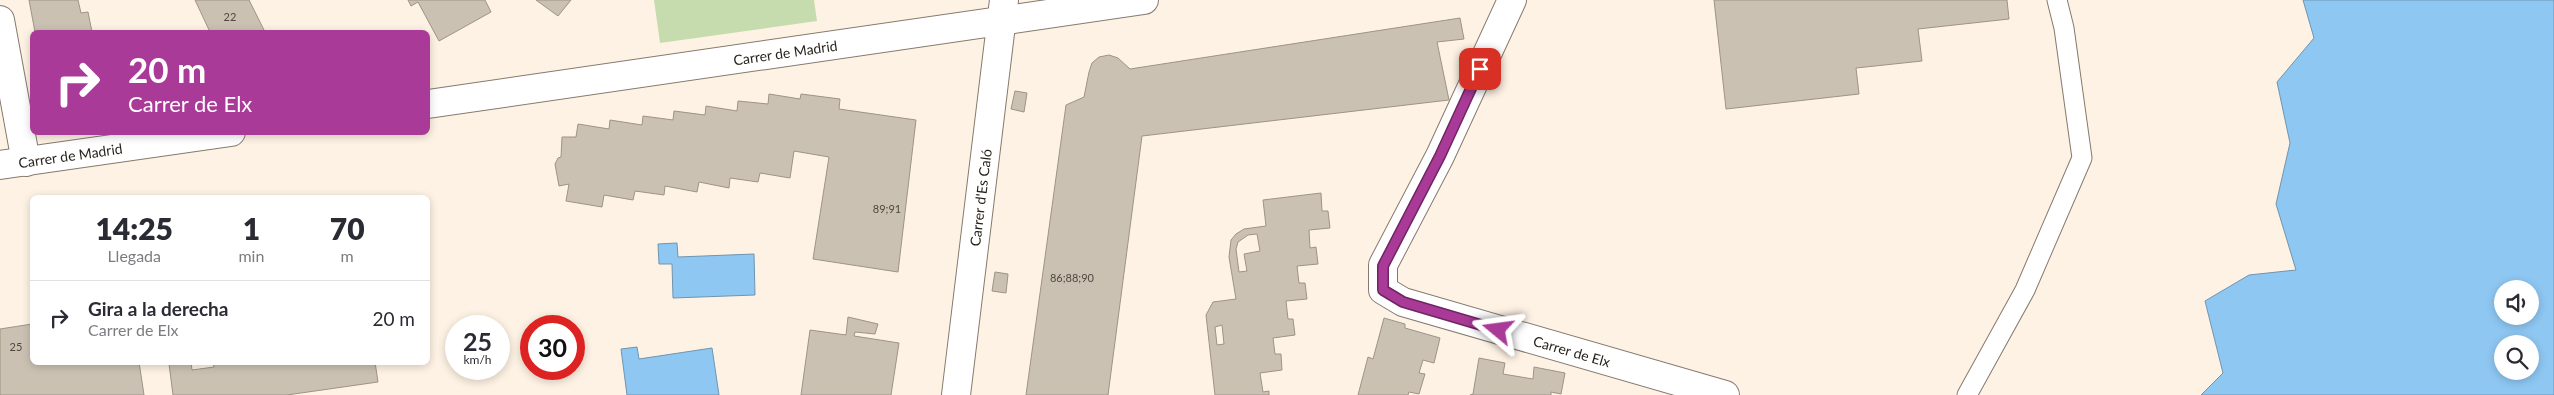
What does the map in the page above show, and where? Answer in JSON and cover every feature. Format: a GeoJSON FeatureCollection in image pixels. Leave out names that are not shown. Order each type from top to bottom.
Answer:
{"type":"FeatureCollection","features":[{"type":"Feature","properties":{"kind":"street","name":"Carrer de Madrid"},"geometry":{"type":"LineString","coordinates":[[430,104],[1003,10],[1144,0]]}},
{"type":"Feature","properties":{"kind":"street","name":"Carrer de Elx"},"geometry":{"type":"LineString","coordinates":[[1512,0],[1440,156],[1383,266],[1383,290],[1403,302],[1724,395]]}},
{"type":"Feature","properties":{"kind":"street","name":"Carrer d'Es Caló"},"geometry":{"type":"LineString","coordinates":[[956,395],[1003,10]]}},
{"type":"Feature","properties":{"kind":"street"},"geometry":{"type":"LineString","coordinates":[[0,20],[13,164]]}},
{"type":"Feature","properties":{"kind":"street","name":"Carrer de Madrid"},"geometry":{"type":"LineString","coordinates":[[13,164],[211,135]]}},
{"type":"Feature","properties":{"kind":"lane"},"geometry":{"type":"LineString","coordinates":[[1967,395],[2025,290],[2082,158],[2064,28],[2057,0]]}},
{"type":"Feature","properties":{"kind":"green space"},"geometry":{"type":"Polygon","coordinates":[[[654,0],[814,0],[817,21],[660,43],[654,0]]]}},
{"type":"Feature","properties":{"kind":"water"},"geometry":{"type":"Polygon","coordinates":[[[2303,0],[2554,0],[2554,395],[2201,395],[2223,373],[2205,301],[2249,275],[2296,270],[2276,204],[2290,143],[2277,82],[2314,38],[2303,0]]]}},
{"type":"Feature","properties":{"kind":"water"},"geometry":{"type":"Polygon","coordinates":[[[677,243],[678,257],[754,254],[755,295],[673,298],[672,264],[659,264],[658,244],[677,243]]]}},
{"type":"Feature","properties":{"kind":"water"},"geometry":{"type":"Polygon","coordinates":[[[637,347],[639,359],[712,348],[719,395],[627,395],[621,349],[637,347]]]}},
{"type":"Feature","properties":{"kind":"building"},"geometry":{"type":"Polygon","coordinates":[[[29,0],[78,0],[81,13],[88,12],[92,30],[35,30],[29,0]]]}},
{"type":"Feature","properties":{"kind":"building"},"geometry":{"type":"Polygon","coordinates":[[[195,0],[249,0],[264,30],[209,30],[195,0]]]}},
{"type":"Feature","properties":{"kind":"building"},"geometry":{"type":"Polygon","coordinates":[[[408,0],[485,0],[491,12],[439,41],[418,2],[411,6],[408,0]]]}},
{"type":"Feature","properties":{"kind":"building"},"geometry":{"type":"Polygon","coordinates":[[[536,0],[571,0],[558,16],[536,0]]]}},
{"type":"Feature","properties":{"kind":"building"},"geometry":{"type":"Polygon","coordinates":[[[1714,0],[2007,0],[2009,19],[1918,29],[1922,61],[1856,68],[1859,94],[1726,109],[1714,0]]]}},
{"type":"Feature","properties":{"kind":"building"},"geometry":{"type":"Polygon","coordinates":[[[1460,18],[1464,39],[1437,42],[1449,100],[1142,136],[1108,395],[1026,395],[1066,105],[1084,97],[1092,63],[1099,57],[1109,55],[1118,58],[1130,69],[1460,18]]]}},
{"type":"Feature","properties":{"kind":"building"},"geometry":{"type":"Polygon","coordinates":[[[1015,91],[1027,93],[1024,112],[1011,109],[1015,91]]]}},
{"type":"Feature","properties":{"kind":"building"},"geometry":{"type":"Polygon","coordinates":[[[769,94],[800,99],[801,94],[840,99],[839,109],[916,120],[898,272],[813,259],[829,157],[794,151],[790,178],[760,173],[758,182],[730,178],[729,188],[699,182],[697,192],[665,186],[664,195],[635,191],[633,200],[604,195],[602,207],[566,201],[569,184],[559,186],[555,164],[558,158],[561,157],[562,137],[576,137],[578,124],[609,129],[610,120],[642,125],[643,116],[673,120],[674,111],[705,115],[706,106],[737,111],[738,101],[768,104],[769,94]]]}},
{"type":"Feature","properties":{"kind":"building"},"geometry":{"type":"Polygon","coordinates":[[[1321,193],[1322,211],[1328,211],[1330,228],[1309,230],[1310,248],[1316,247],[1318,264],[1297,266],[1299,283],[1305,283],[1307,299],[1286,301],[1288,319],[1293,319],[1295,335],[1273,338],[1275,354],[1281,354],[1282,370],[1260,373],[1263,392],[1269,391],[1269,395],[1215,395],[1206,315],[1213,302],[1236,299],[1229,257],[1231,240],[1244,229],[1266,226],[1263,200],[1321,193]],[[1257,234],[1248,235],[1238,242],[1236,249],[1239,272],[1247,271],[1244,254],[1260,251],[1257,234]],[[1222,325],[1215,327],[1217,345],[1224,344],[1222,325]]]}},
{"type":"Feature","properties":{"kind":"building"},"geometry":{"type":"Polygon","coordinates":[[[995,272],[1008,274],[1006,293],[992,291],[995,272]]]}},
{"type":"Feature","properties":{"kind":"building"},"geometry":{"type":"Polygon","coordinates":[[[848,317],[878,324],[875,334],[855,332],[854,336],[899,343],[891,395],[801,395],[810,330],[846,335],[848,317]]]}},
{"type":"Feature","properties":{"kind":"building"},"geometry":{"type":"Polygon","coordinates":[[[1384,318],[1405,324],[1405,328],[1440,338],[1434,363],[1423,360],[1419,373],[1425,374],[1419,394],[1409,392],[1408,395],[1358,395],[1368,357],[1373,359],[1384,318]]]}},
{"type":"Feature","properties":{"kind":"building"},"geometry":{"type":"Polygon","coordinates":[[[30,324],[30,365],[139,365],[144,395],[0,395],[0,329],[30,324]]]}},
{"type":"Feature","properties":{"kind":"building"},"geometry":{"type":"Polygon","coordinates":[[[1479,358],[1505,363],[1503,374],[1533,379],[1534,367],[1565,373],[1561,394],[1551,392],[1551,395],[1470,395],[1473,394],[1479,358]]]}},
{"type":"Feature","properties":{"kind":"building"},"geometry":{"type":"Polygon","coordinates":[[[169,365],[191,365],[192,370],[214,367],[214,365],[375,365],[378,382],[287,395],[173,395],[169,365]]]}},
{"type":"Feature","properties":{"kind":"route"},"geometry":{"type":"LineString","coordinates":[[1480,69],[1440,156],[1383,266],[1383,290],[1403,302],[1498,330]]}}]}
